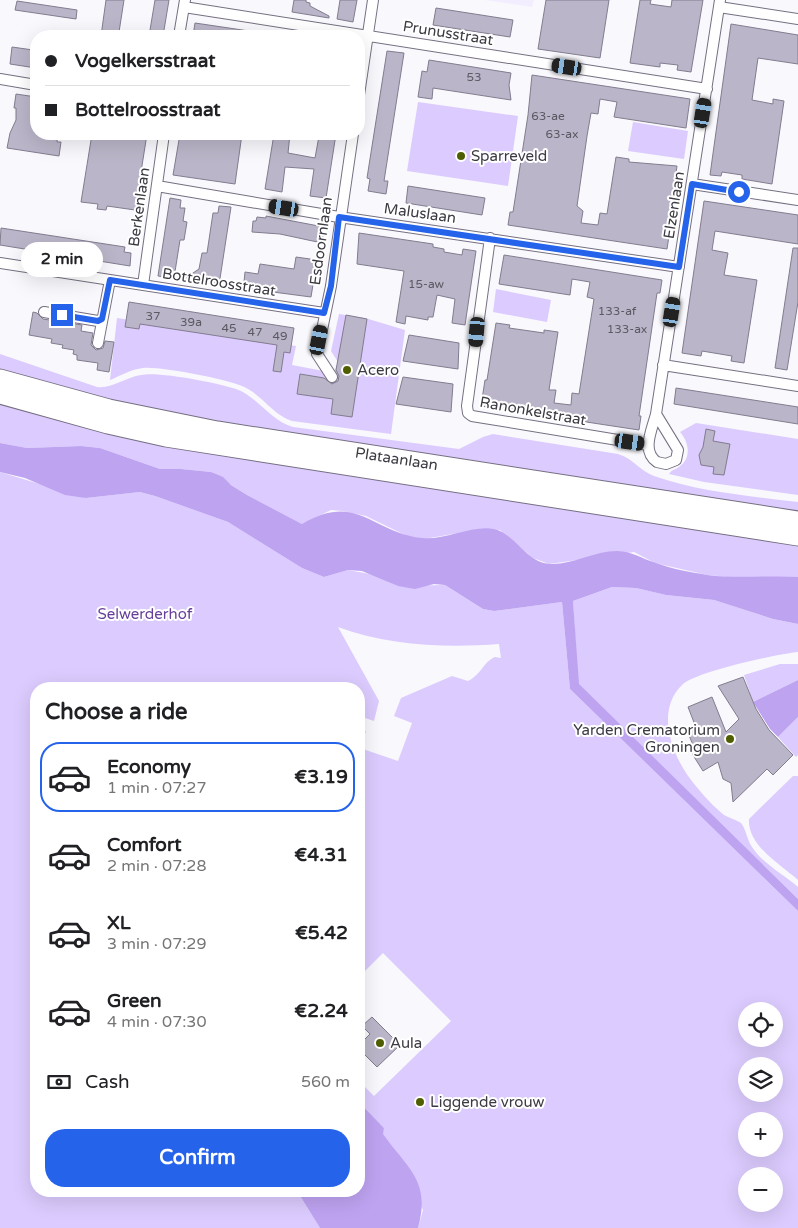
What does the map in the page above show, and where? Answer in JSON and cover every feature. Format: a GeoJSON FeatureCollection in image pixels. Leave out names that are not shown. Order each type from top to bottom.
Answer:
{"type":"FeatureCollection","features":[{"type":"Feature","properties":{"kind":"highway","name":"Plataanlaan"},"geometry":{"type":"LineString","coordinates":[[0,379],[109,409],[217,431],[798,521]]}},
{"type":"Feature","properties":{"kind":"highway","name":"Plataanlaan"},"geometry":{"type":"LineString","coordinates":[[0,394],[108,424],[166,437],[798,536]]}},
{"type":"Feature","properties":{"kind":"street"},"geometry":{"type":"LineString","coordinates":[[365,51],[373,0]]}},
{"type":"Feature","properties":{"kind":"street"},"geometry":{"type":"LineString","coordinates":[[180,30],[184,4]]}},
{"type":"Feature","properties":{"kind":"street","name":"Prunusstraat"},"geometry":{"type":"LineString","coordinates":[[184,4],[333,30]]}},
{"type":"Feature","properties":{"kind":"street"},"geometry":{"type":"LineString","coordinates":[[720,4],[798,19]]}},
{"type":"Feature","properties":{"kind":"street","name":"Elzenlaan"},"geometry":{"type":"LineString","coordinates":[[648,445],[656,414],[720,4]]}},
{"type":"Feature","properties":{"kind":"street","name":"Prunusstraat"},"geometry":{"type":"LineString","coordinates":[[367,36],[707,89]]}},
{"type":"Feature","properties":{"kind":"street"},"geometry":{"type":"LineString","coordinates":[[0,79],[30,84]]}},
{"type":"Feature","properties":{"kind":"street","name":"Berkenlaan"},"geometry":{"type":"LineString","coordinates":[[142,285],[163,140]]}},
{"type":"Feature","properties":{"kind":"street","name":"Esdoornlaan"},"geometry":{"type":"LineString","coordinates":[[332,377],[317,354],[331,286],[339,217],[352,140]]}},
{"type":"Feature","properties":{"kind":"street"},"geometry":{"type":"LineString","coordinates":[[692,184],[798,200]]}},
{"type":"Feature","properties":{"kind":"street","name":"Maluslaan"},"geometry":{"type":"LineString","coordinates":[[157,186],[339,217],[679,267]]}},
{"type":"Feature","properties":{"kind":"street","name":"Ranonkelstraat"},"geometry":{"type":"LineString","coordinates":[[490,238],[467,406],[468,413],[475,417],[648,445]]}},
{"type":"Feature","properties":{"kind":"street","name":"Bottelroosstraat"},"geometry":{"type":"LineString","coordinates":[[0,263],[324,313]]}},
{"type":"Feature","properties":{"kind":"street"},"geometry":{"type":"LineString","coordinates":[[98,343],[110,280]]}},
{"type":"Feature","properties":{"kind":"street"},"geometry":{"type":"LineString","coordinates":[[44,312],[98,321],[102,319]]}},
{"type":"Feature","properties":{"kind":"street"},"geometry":{"type":"LineString","coordinates":[[663,365],[798,386]]}},
{"type":"Feature","properties":{"kind":"street"},"geometry":{"type":"LineString","coordinates":[[648,445],[649,453],[657,462],[670,463],[677,456],[677,446],[656,414]]}},
{"type":"Feature","properties":{"kind":"shaded area"},"geometry":{"type":"Polygon","coordinates":[[[485,0],[534,0],[532,7],[485,0]]]}},
{"type":"Feature","properties":{"kind":"shaded area"},"geometry":{"type":"Polygon","coordinates":[[[0,443],[27,448],[81,446],[100,448],[160,469],[211,472],[223,477],[231,485],[247,495],[302,524],[321,515],[337,512],[351,513],[405,535],[422,538],[441,537],[483,528],[500,531],[529,555],[543,563],[558,564],[600,553],[617,551],[633,554],[668,567],[707,575],[798,577],[798,624],[773,619],[714,600],[666,595],[636,588],[612,587],[573,601],[579,684],[798,899],[798,911],[570,689],[562,602],[494,611],[483,609],[445,585],[434,584],[415,589],[398,586],[362,571],[348,570],[324,577],[302,568],[228,522],[155,496],[140,492],[86,498],[65,495],[25,478],[0,472],[0,443]]]}},
{"type":"Feature","properties":{"kind":"shaded area"},"geometry":{"type":"Polygon","coordinates":[[[798,680],[798,717],[778,737],[770,729],[753,702],[798,680]]]}},
{"type":"Feature","properties":{"kind":"shaded area"},"geometry":{"type":"Polygon","coordinates":[[[365,1108],[384,1128],[383,1134],[415,1176],[422,1198],[418,1228],[320,1228],[301,1197],[365,1197],[365,1108]]]}},
{"type":"Feature","properties":{"kind":"green space","name":"Sparreveld"},"geometry":{"type":"Polygon","coordinates":[[[418,102],[518,116],[508,186],[407,171],[418,102]]]}},
{"type":"Feature","properties":{"kind":"green space"},"geometry":{"type":"Polygon","coordinates":[[[633,122],[688,131],[684,159],[628,151],[633,122]]]}},
{"type":"Feature","properties":{"kind":"green space"},"geometry":{"type":"Polygon","coordinates":[[[496,289],[551,300],[547,322],[493,312],[496,289]]]}},
{"type":"Feature","properties":{"kind":"green space"},"geometry":{"type":"Polygon","coordinates":[[[339,314],[365,318],[405,330],[391,434],[292,421],[274,411],[259,397],[240,385],[197,374],[143,368],[130,371],[110,380],[117,318],[296,346],[292,365],[334,373],[338,362],[331,351],[339,314]]]}},
{"type":"Feature","properties":{"kind":"green space"},"geometry":{"type":"Polygon","coordinates":[[[0,354],[97,387],[108,386],[135,376],[149,374],[188,378],[236,389],[251,397],[278,420],[293,427],[459,449],[493,434],[618,454],[628,458],[649,474],[689,486],[725,493],[798,502],[798,514],[182,418],[0,372],[0,354]]]}},
{"type":"Feature","properties":{"kind":"green space"},"geometry":{"type":"Polygon","coordinates":[[[0,403],[772,540],[798,546],[798,577],[738,578],[707,575],[655,563],[634,552],[549,564],[533,558],[500,530],[482,529],[424,539],[409,537],[366,516],[343,511],[331,510],[302,524],[247,495],[211,472],[160,469],[100,448],[81,446],[27,448],[0,443],[0,403]]]}},
{"type":"Feature","properties":{"kind":"green space"},"geometry":{"type":"Polygon","coordinates":[[[696,423],[798,439],[798,495],[704,482],[669,474],[686,459],[687,445],[680,432],[696,423]]]}},
{"type":"Feature","properties":{"kind":"green space","name":"Selwerderhof"},"geometry":{"type":"Polygon","coordinates":[[[0,472],[86,498],[140,492],[155,496],[228,522],[302,568],[324,577],[348,570],[375,575],[398,586],[445,585],[483,609],[494,611],[562,602],[570,689],[798,911],[798,1228],[418,1228],[423,1210],[393,1149],[382,1134],[384,1128],[365,1108],[365,1087],[374,1096],[451,1021],[383,953],[365,971],[365,750],[398,761],[412,723],[394,716],[401,698],[452,676],[468,681],[491,659],[495,657],[501,658],[499,644],[459,646],[397,642],[338,627],[379,701],[374,721],[365,718],[365,682],[30,682],[30,1197],[301,1197],[320,1228],[0,1228],[0,472]]]}},
{"type":"Feature","properties":{"kind":"green space"},"geometry":{"type":"Polygon","coordinates":[[[612,587],[636,588],[666,595],[714,600],[773,619],[798,624],[798,652],[737,664],[690,680],[682,685],[674,696],[669,708],[668,722],[674,749],[687,774],[701,793],[720,812],[741,823],[756,853],[767,864],[798,887],[798,899],[578,684],[573,601],[612,587]]]}},
{"type":"Feature","properties":{"kind":"green space"},"geometry":{"type":"Polygon","coordinates":[[[780,664],[798,664],[798,680],[753,702],[744,675],[780,664]]]}},
{"type":"Feature","properties":{"kind":"green space"},"geometry":{"type":"Polygon","coordinates":[[[798,717],[798,755],[796,757],[778,737],[798,717]]]}},
{"type":"Feature","properties":{"kind":"green space"},"geometry":{"type":"Polygon","coordinates":[[[793,776],[798,776],[798,880],[759,846],[753,837],[749,819],[793,776]]]}},
{"type":"Feature","properties":{"kind":"building"},"geometry":{"type":"Polygon","coordinates":[[[106,0],[124,0],[119,30],[102,30],[106,0]]]}},
{"type":"Feature","properties":{"kind":"building"},"geometry":{"type":"Polygon","coordinates":[[[155,0],[169,0],[164,30],[150,30],[155,0]]]}},
{"type":"Feature","properties":{"kind":"building"},"geometry":{"type":"Polygon","coordinates":[[[294,0],[306,0],[306,2],[310,3],[310,6],[329,16],[329,18],[292,12],[294,0]]]}},
{"type":"Feature","properties":{"kind":"building"},"geometry":{"type":"Polygon","coordinates":[[[340,0],[357,0],[353,22],[337,19],[340,0]]]}},
{"type":"Feature","properties":{"kind":"building"},"geometry":{"type":"Polygon","coordinates":[[[546,0],[609,0],[600,58],[538,49],[546,0]]]}},
{"type":"Feature","properties":{"kind":"building"},"geometry":{"type":"Polygon","coordinates":[[[640,0],[651,0],[650,4],[671,7],[672,0],[703,0],[691,72],[677,70],[678,65],[660,63],[660,67],[630,63],[640,0]]]}},
{"type":"Feature","properties":{"kind":"building"},"geometry":{"type":"Polygon","coordinates":[[[17,1],[77,10],[76,19],[15,10],[17,1]]]}},
{"type":"Feature","properties":{"kind":"building"},"geometry":{"type":"Polygon","coordinates":[[[436,8],[513,20],[510,37],[433,25],[436,8]]]}},
{"type":"Feature","properties":{"kind":"building"},"geometry":{"type":"Polygon","coordinates":[[[195,23],[242,30],[194,30],[195,23]]]}},
{"type":"Feature","properties":{"kind":"building"},"geometry":{"type":"Polygon","coordinates":[[[731,24],[798,35],[798,64],[758,58],[752,100],[773,104],[773,99],[784,101],[772,184],[742,179],[742,175],[722,172],[721,176],[710,175],[731,24]]]}},
{"type":"Feature","properties":{"kind":"building"},"geometry":{"type":"Polygon","coordinates":[[[12,47],[30,50],[30,67],[10,64],[12,47]]]}},
{"type":"Feature","properties":{"kind":"building"},"geometry":{"type":"Polygon","coordinates":[[[387,51],[404,53],[384,181],[388,181],[386,194],[368,191],[370,179],[367,178],[387,51]]]}},
{"type":"Feature","properties":{"kind":"building"},"geometry":{"type":"Polygon","coordinates":[[[429,60],[511,73],[509,85],[511,100],[433,88],[432,99],[418,97],[422,71],[427,72],[429,60]]]}},
{"type":"Feature","properties":{"kind":"building"},"geometry":{"type":"Polygon","coordinates":[[[532,75],[690,99],[686,128],[614,117],[617,102],[600,99],[598,114],[591,113],[587,136],[577,206],[583,211],[581,223],[598,225],[600,213],[607,214],[616,157],[629,159],[629,162],[677,166],[667,236],[669,236],[667,249],[508,225],[510,212],[513,212],[528,115],[532,75]]]}},
{"type":"Feature","properties":{"kind":"building"},"geometry":{"type":"Polygon","coordinates":[[[16,94],[30,96],[30,140],[57,140],[57,142],[61,142],[59,156],[7,148],[10,133],[16,120],[16,108],[14,108],[16,94]]]}},
{"type":"Feature","properties":{"kind":"building"},"geometry":{"type":"Polygon","coordinates":[[[91,140],[146,140],[135,210],[107,206],[106,210],[97,209],[98,204],[81,202],[91,140]]]}},
{"type":"Feature","properties":{"kind":"building"},"geometry":{"type":"Polygon","coordinates":[[[179,140],[241,140],[235,184],[173,175],[179,140]]]}},
{"type":"Feature","properties":{"kind":"building"},"geometry":{"type":"Polygon","coordinates":[[[273,140],[289,140],[288,153],[315,158],[318,140],[335,140],[326,198],[310,196],[314,169],[285,167],[282,192],[265,189],[273,140]]]}},
{"type":"Feature","properties":{"kind":"building"},"geometry":{"type":"Polygon","coordinates":[[[408,186],[485,198],[482,215],[406,203],[408,186]]]}},
{"type":"Feature","properties":{"kind":"building"},"geometry":{"type":"Polygon","coordinates":[[[170,198],[181,200],[180,208],[185,208],[183,221],[187,222],[184,240],[180,240],[174,278],[158,276],[170,198]]]}},
{"type":"Feature","properties":{"kind":"building"},"geometry":{"type":"Polygon","coordinates":[[[704,201],[798,215],[798,244],[715,231],[712,250],[728,253],[724,275],[757,280],[744,363],[731,361],[732,356],[702,351],[701,356],[682,353],[704,201]]]}},
{"type":"Feature","properties":{"kind":"building"},"geometry":{"type":"Polygon","coordinates":[[[219,206],[231,207],[219,285],[184,279],[199,269],[202,253],[207,253],[213,213],[218,213],[219,206]]]}},
{"type":"Feature","properties":{"kind":"building"},"geometry":{"type":"Polygon","coordinates":[[[266,216],[324,227],[322,243],[280,234],[252,232],[253,221],[256,221],[257,217],[266,218],[266,216]]]}},
{"type":"Feature","properties":{"kind":"building"},"geometry":{"type":"Polygon","coordinates":[[[1,228],[125,247],[124,252],[131,253],[130,266],[0,245],[1,228]]]}},
{"type":"Feature","properties":{"kind":"building"},"geometry":{"type":"Polygon","coordinates":[[[359,233],[433,244],[433,247],[444,249],[444,252],[462,255],[463,249],[476,251],[465,325],[452,323],[455,299],[437,295],[433,317],[428,317],[428,320],[406,316],[405,324],[396,322],[404,271],[357,264],[359,233]]]}},
{"type":"Feature","properties":{"kind":"building"},"geometry":{"type":"Polygon","coordinates":[[[793,248],[798,248],[798,302],[787,370],[775,368],[793,248]]]}},
{"type":"Feature","properties":{"kind":"building"},"geometry":{"type":"Polygon","coordinates":[[[504,255],[662,280],[660,293],[657,293],[639,416],[641,416],[639,430],[481,406],[496,323],[510,325],[509,328],[544,333],[544,330],[558,332],[549,390],[556,390],[554,403],[571,405],[572,393],[579,394],[594,299],[587,297],[590,282],[572,279],[570,295],[499,284],[504,255]]]}},
{"type":"Feature","properties":{"kind":"building"},"geometry":{"type":"Polygon","coordinates":[[[296,257],[317,260],[311,297],[246,287],[247,282],[244,282],[245,272],[258,274],[260,264],[294,269],[296,257]]]}},
{"type":"Feature","properties":{"kind":"building"},"geometry":{"type":"Polygon","coordinates":[[[129,302],[294,328],[290,353],[284,352],[281,372],[273,371],[277,345],[140,324],[139,329],[125,327],[129,302]]]}},
{"type":"Feature","properties":{"kind":"building"},"geometry":{"type":"Polygon","coordinates":[[[33,312],[43,319],[82,325],[81,331],[93,333],[91,345],[96,350],[103,348],[105,341],[114,342],[109,372],[97,370],[98,363],[77,360],[77,355],[73,354],[74,350],[62,348],[63,345],[51,343],[52,339],[29,335],[33,312]]]}},
{"type":"Feature","properties":{"kind":"building","name":"Acero"},"geometry":{"type":"Polygon","coordinates":[[[346,315],[367,319],[352,417],[331,414],[333,399],[297,394],[300,374],[324,378],[332,384],[338,381],[339,376],[336,370],[346,315]]]}},
{"type":"Feature","properties":{"kind":"building"},"geometry":{"type":"Polygon","coordinates":[[[409,335],[459,343],[458,369],[403,361],[409,335]]]}},
{"type":"Feature","properties":{"kind":"building"},"geometry":{"type":"Polygon","coordinates":[[[403,377],[453,384],[451,412],[396,404],[403,377]]]}},
{"type":"Feature","properties":{"kind":"building"},"geometry":{"type":"Polygon","coordinates":[[[676,388],[798,407],[798,424],[674,404],[676,388]]]}},
{"type":"Feature","properties":{"kind":"building"},"geometry":{"type":"Polygon","coordinates":[[[706,429],[715,431],[713,441],[730,444],[724,475],[713,474],[714,467],[701,465],[699,455],[703,447],[706,429]]]}},
{"type":"Feature","properties":{"kind":"building","name":"Yarden Crematorium Groningen"},"geometry":{"type":"Polygon","coordinates":[[[743,677],[756,709],[769,730],[793,755],[773,775],[767,769],[733,802],[731,783],[723,779],[718,762],[703,771],[691,752],[695,750],[686,728],[695,725],[688,707],[712,697],[726,732],[739,719],[718,686],[743,677]]]}},
{"type":"Feature","properties":{"kind":"building","name":"Aula"},"geometry":{"type":"Polygon","coordinates":[[[372,1017],[400,1045],[377,1067],[365,1055],[365,1039],[370,1034],[365,1029],[365,1023],[372,1017]]]}},
{"type":"Feature","properties":{"kind":"place","name":"Sparreveld"},"geometry":{"type":"Point","coordinates":[461,156]}},
{"type":"Feature","properties":{"kind":"place","name":"Acero"},"geometry":{"type":"Point","coordinates":[347,370]}},
{"type":"Feature","properties":{"kind":"place","name":"Yarden Crematorium Groningen"},"geometry":{"type":"Point","coordinates":[730,739]}},
{"type":"Feature","properties":{"kind":"place","name":"Aula"},"geometry":{"type":"Point","coordinates":[380,1043]}},
{"type":"Feature","properties":{"kind":"place","name":"Liggende vrouw"},"geometry":{"type":"Point","coordinates":[420,1102]}},
{"type":"Feature","properties":{"kind":"route"},"geometry":{"type":"LineString","coordinates":[[62,315],[98,321],[102,319],[110,280],[324,313],[331,286],[339,217],[679,267],[692,184],[739,192]]}}]}
